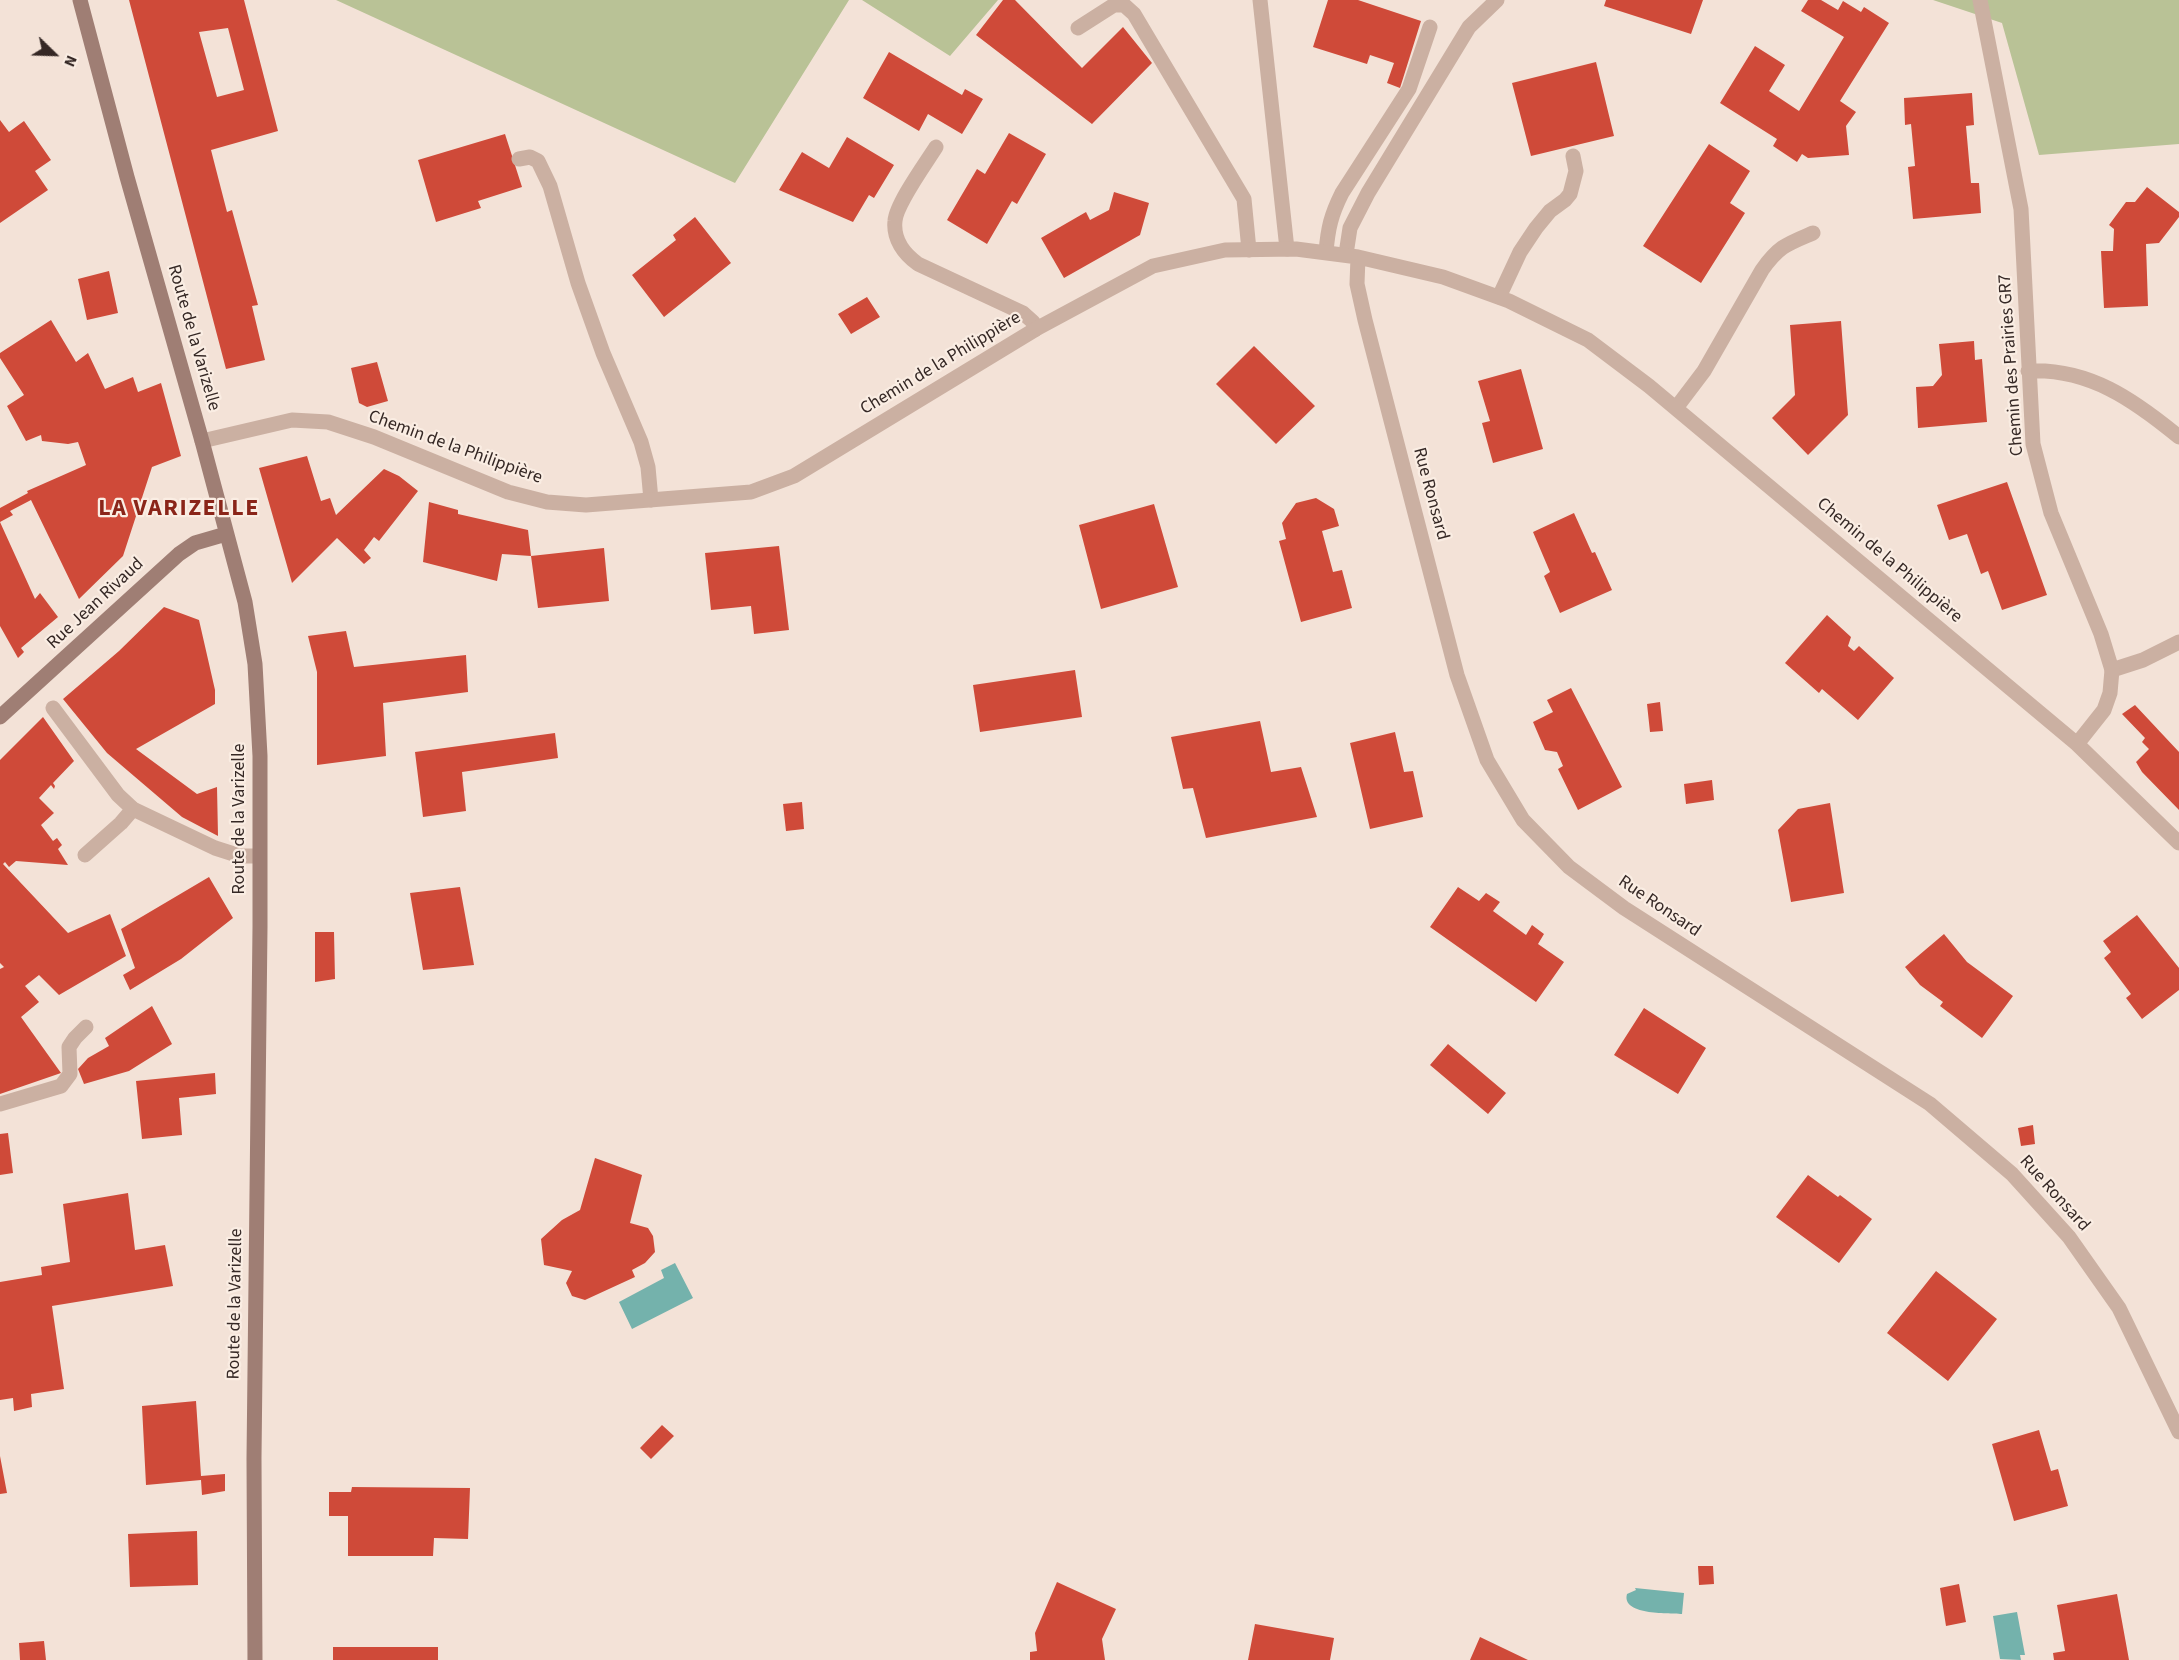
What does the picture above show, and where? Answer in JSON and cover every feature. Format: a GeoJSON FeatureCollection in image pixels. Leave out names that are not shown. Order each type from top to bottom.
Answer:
{"type":"FeatureCollection","features":[{"type":"Feature","properties":{"kind":"street","name":"Route de la Varizelle"},"geometry":{"type":"LineString","coordinates":[[80,0],[202,441],[244,602],[255,664],[260,756],[254,1458],[255,1660]]}},
{"type":"Feature","properties":{"kind":"street"},"geometry":{"type":"LineString","coordinates":[[1260,0],[1287,249]]}},
{"type":"Feature","properties":{"kind":"street","name":"Rue Ronsard"},"geometry":{"type":"LineString","coordinates":[[1497,0],[1469,27],[1368,193],[1350,228],[1352,256],[1365,320],[1457,675],[1487,760],[1523,820],[1569,867],[1624,908],[1930,1104],[2012,1174],[2069,1237],[2119,1308],[2179,1432]]}},
{"type":"Feature","properties":{"kind":"street","name":"Chemin des Prairies GR7"},"geometry":{"type":"LineString","coordinates":[[1980,0],[2021,209],[2033,444],[2051,513],[2101,634],[2112,670],[2110,693],[2104,710],[2077,744]]}},
{"type":"Feature","properties":{"kind":"street"},"geometry":{"type":"LineString","coordinates":[[1078,28],[1114,5],[1124,5],[1134,14],[1244,199],[1249,250]]}},
{"type":"Feature","properties":{"kind":"street"},"geometry":{"type":"LineString","coordinates":[[1326,252],[1328,224],[1333,210],[1409,89],[1430,27]]}},
{"type":"Feature","properties":{"kind":"street"},"geometry":{"type":"LineString","coordinates":[[936,147],[899,207],[895,221],[901,248],[918,264],[1023,313],[1033,322],[1036,329]]}},
{"type":"Feature","properties":{"kind":"street"},"geometry":{"type":"LineString","coordinates":[[1499,297],[1520,252],[1536,228],[1550,210],[1570,194],[1576,171],[1573,156]]}},
{"type":"Feature","properties":{"kind":"street"},"geometry":{"type":"LineString","coordinates":[[519,159],[530,157],[538,160],[550,186],[578,283],[603,353],[641,442],[648,467],[651,500]]}},
{"type":"Feature","properties":{"kind":"street"},"geometry":{"type":"LineString","coordinates":[[1676,408],[1704,371],[1773,255],[1784,245],[1813,233]]}},
{"type":"Feature","properties":{"kind":"street","name":"Chemin de la Philippière"},"geometry":{"type":"LineString","coordinates":[[202,441],[292,420],[328,422],[508,492],[546,502],[586,505],[751,492],[794,476],[1036,329],[1153,266],[1225,250],[1287,249],[1352,256],[1443,277],[1499,297],[1588,340],[1676,408],[2077,744],[2179,843]]}},
{"type":"Feature","properties":{"kind":"street"},"geometry":{"type":"LineString","coordinates":[[2028,371],[2050,369],[2079,375],[2109,387],[2151,414],[2179,437]]}},
{"type":"Feature","properties":{"kind":"street","name":"Rue Jean Rivaud"},"geometry":{"type":"LineString","coordinates":[[2,712],[179,554],[195,543],[226,534]]}},
{"type":"Feature","properties":{"kind":"street"},"geometry":{"type":"LineString","coordinates":[[2112,670],[2143,660],[2179,642]]}},
{"type":"Feature","properties":{"kind":"street"},"geometry":{"type":"LineString","coordinates":[[53,708],[118,795],[133,809],[215,848],[240,856],[259,856]]}},
{"type":"Feature","properties":{"kind":"street"},"geometry":{"type":"LineString","coordinates":[[85,855],[122,823],[133,809]]}},
{"type":"Feature","properties":{"kind":"street"},"geometry":{"type":"LineString","coordinates":[[0,1104],[61,1086],[70,1074],[69,1047],[86,1027]]}},
{"type":"Feature","properties":{"kind":"green space"},"geometry":{"type":"Polygon","coordinates":[[[336,0],[849,0],[735,183],[336,0]]]}},
{"type":"Feature","properties":{"kind":"green space"},"geometry":{"type":"Polygon","coordinates":[[[862,0],[998,0],[950,56],[862,0]]]}},
{"type":"Feature","properties":{"kind":"green space"},"geometry":{"type":"Polygon","coordinates":[[[1933,0],[2179,0],[2179,144],[2039,155],[2002,23],[1933,0]]]}},
{"type":"Feature","properties":{"kind":"water"},"geometry":{"type":"Polygon","coordinates":[[[675,1263],[693,1298],[632,1329],[619,1302],[664,1278],[661,1270],[675,1263]]]}},
{"type":"Feature","properties":{"kind":"water"},"geometry":{"type":"Polygon","coordinates":[[[1635,1588],[1684,1593],[1682,1614],[1647,1612],[1631,1606],[1627,1601],[1627,1594],[1636,1590],[1635,1588]]]}},
{"type":"Feature","properties":{"kind":"water"},"geometry":{"type":"Polygon","coordinates":[[[2017,1612],[2025,1655],[2020,1655],[2021,1660],[2000,1659],[1993,1616],[2017,1612]]]}},
{"type":"Feature","properties":{"kind":"building"},"geometry":{"type":"Polygon","coordinates":[[[129,0],[244,0],[278,131],[211,150],[227,212],[232,210],[258,305],[252,306],[265,360],[226,369],[129,0]],[[228,28],[199,32],[217,97],[244,90],[228,28]]]}},
{"type":"Feature","properties":{"kind":"building"},"geometry":{"type":"Polygon","coordinates":[[[1003,0],[1015,0],[1082,68],[1123,27],[1152,63],[1092,124],[976,35],[1003,0]]]}},
{"type":"Feature","properties":{"kind":"building"},"geometry":{"type":"Polygon","coordinates":[[[1328,0],[1358,0],[1421,21],[1400,88],[1387,83],[1394,63],[1370,55],[1367,64],[1313,47],[1328,0]]]}},
{"type":"Feature","properties":{"kind":"building"},"geometry":{"type":"Polygon","coordinates":[[[1606,0],[1703,0],[1691,34],[1604,6],[1606,0]]]}},
{"type":"Feature","properties":{"kind":"building"},"geometry":{"type":"Polygon","coordinates":[[[1808,0],[1821,0],[1838,10],[1843,1],[1861,12],[1864,7],[1889,23],[1840,101],[1856,112],[1846,126],[1849,155],[1808,158],[1802,154],[1797,162],[1773,146],[1777,139],[1720,103],[1755,46],[1785,65],[1769,91],[1799,111],[1844,37],[1801,11],[1808,0]]]}},
{"type":"Feature","properties":{"kind":"building"},"geometry":{"type":"Polygon","coordinates":[[[889,52],[962,95],[965,89],[983,99],[962,134],[928,114],[919,131],[863,98],[889,52]]]}},
{"type":"Feature","properties":{"kind":"building"},"geometry":{"type":"Polygon","coordinates":[[[1596,62],[1614,136],[1531,156],[1512,83],[1596,62]]]}},
{"type":"Feature","properties":{"kind":"building"},"geometry":{"type":"Polygon","coordinates":[[[1972,93],[1974,125],[1966,126],[1971,183],[1979,183],[1981,213],[1913,219],[1908,167],[1915,166],[1911,124],[1905,125],[1904,98],[1972,93]]]}},
{"type":"Feature","properties":{"kind":"building"},"geometry":{"type":"Polygon","coordinates":[[[0,120],[9,132],[24,121],[51,160],[35,171],[48,190],[0,223],[0,120]]]}},
{"type":"Feature","properties":{"kind":"building"},"geometry":{"type":"Polygon","coordinates":[[[1009,133],[1046,154],[1017,204],[1012,201],[987,244],[947,220],[977,169],[985,174],[1009,133]]]}},
{"type":"Feature","properties":{"kind":"building"},"geometry":{"type":"Polygon","coordinates":[[[505,134],[522,187],[478,201],[481,208],[436,222],[418,160],[505,134]]]}},
{"type":"Feature","properties":{"kind":"building"},"geometry":{"type":"Polygon","coordinates":[[[847,137],[894,165],[874,198],[869,195],[853,222],[779,190],[802,152],[829,168],[847,137]]]}},
{"type":"Feature","properties":{"kind":"building"},"geometry":{"type":"Polygon","coordinates":[[[1709,144],[1750,171],[1730,203],[1745,213],[1701,283],[1643,246],[1709,144]]]}},
{"type":"Feature","properties":{"kind":"building"},"geometry":{"type":"Polygon","coordinates":[[[2147,187],[2179,212],[2179,217],[2159,243],[2146,244],[2148,306],[2104,308],[2101,251],[2113,251],[2114,229],[2109,225],[2126,202],[2135,202],[2147,187]]]}},
{"type":"Feature","properties":{"kind":"building"},"geometry":{"type":"Polygon","coordinates":[[[1114,192],[1149,203],[1140,235],[1064,278],[1041,238],[1086,212],[1090,220],[1109,210],[1114,192]]]}},
{"type":"Feature","properties":{"kind":"building"},"geometry":{"type":"Polygon","coordinates":[[[695,217],[731,263],[664,317],[632,275],[676,240],[673,235],[695,217]]]}},
{"type":"Feature","properties":{"kind":"building"},"geometry":{"type":"Polygon","coordinates":[[[109,271],[118,313],[87,320],[78,279],[109,271]]]}},
{"type":"Feature","properties":{"kind":"building"},"geometry":{"type":"Polygon","coordinates":[[[867,297],[880,317],[851,334],[838,314],[867,297]]]}},
{"type":"Feature","properties":{"kind":"building"},"geometry":{"type":"Polygon","coordinates":[[[51,320],[76,362],[88,353],[105,389],[133,377],[138,392],[161,383],[181,456],[152,467],[123,556],[79,599],[31,500],[10,511],[13,515],[0,522],[0,508],[28,493],[27,491],[86,465],[78,442],[68,444],[42,441],[41,435],[26,441],[7,406],[24,395],[0,358],[0,353],[51,320]]]}},
{"type":"Feature","properties":{"kind":"building"},"geometry":{"type":"Polygon","coordinates":[[[1841,321],[1848,415],[1808,455],[1772,418],[1795,395],[1790,325],[1841,321]]]}},
{"type":"Feature","properties":{"kind":"building"},"geometry":{"type":"Polygon","coordinates":[[[1974,341],[1975,360],[1982,359],[1987,422],[1918,428],[1916,387],[1933,386],[1942,375],[1939,344],[1974,341]]]}},
{"type":"Feature","properties":{"kind":"building"},"geometry":{"type":"Polygon","coordinates":[[[1254,346],[1315,406],[1276,444],[1216,384],[1254,346]]]}},
{"type":"Feature","properties":{"kind":"building"},"geometry":{"type":"Polygon","coordinates":[[[377,362],[388,401],[367,407],[359,403],[351,368],[377,362]]]}},
{"type":"Feature","properties":{"kind":"building"},"geometry":{"type":"Polygon","coordinates":[[[1521,369],[1543,449],[1493,463],[1482,423],[1490,421],[1478,381],[1521,369]]]}},
{"type":"Feature","properties":{"kind":"building"},"geometry":{"type":"Polygon","coordinates":[[[307,456],[321,501],[330,498],[336,515],[384,469],[399,476],[418,491],[379,541],[374,537],[364,550],[371,558],[364,564],[337,538],[292,583],[259,468],[307,456]]]}},
{"type":"Feature","properties":{"kind":"building"},"geometry":{"type":"Polygon","coordinates":[[[2007,482],[2047,595],[2002,610],[1988,571],[1981,574],[1967,534],[1949,540],[1937,505],[2007,482]]]}},
{"type":"Feature","properties":{"kind":"building"},"geometry":{"type":"Polygon","coordinates":[[[1316,498],[1334,509],[1339,526],[1322,531],[1333,572],[1342,570],[1352,608],[1301,622],[1279,541],[1286,539],[1282,523],[1296,503],[1316,498]]]}},
{"type":"Feature","properties":{"kind":"building"},"geometry":{"type":"Polygon","coordinates":[[[429,502],[458,510],[458,514],[528,530],[531,556],[502,554],[497,581],[423,562],[429,502]]]}},
{"type":"Feature","properties":{"kind":"building"},"geometry":{"type":"Polygon","coordinates":[[[1154,504],[1178,587],[1101,609],[1079,525],[1154,504]]]}},
{"type":"Feature","properties":{"kind":"building"},"geometry":{"type":"Polygon","coordinates":[[[1574,513],[1612,590],[1560,613],[1544,576],[1550,572],[1533,532],[1574,513]]]}},
{"type":"Feature","properties":{"kind":"building"},"geometry":{"type":"Polygon","coordinates":[[[0,522],[35,599],[40,593],[58,617],[21,648],[24,652],[18,658],[0,626],[0,522]]]}},
{"type":"Feature","properties":{"kind":"building"},"geometry":{"type":"Polygon","coordinates":[[[779,546],[789,630],[754,634],[751,606],[711,610],[705,553],[779,546]]]}},
{"type":"Feature","properties":{"kind":"building"},"geometry":{"type":"Polygon","coordinates":[[[604,548],[609,601],[538,608],[531,556],[604,548]]]}},
{"type":"Feature","properties":{"kind":"building"},"geometry":{"type":"Polygon","coordinates":[[[164,607],[199,620],[215,690],[215,704],[136,749],[197,794],[217,787],[218,836],[182,817],[107,753],[63,699],[119,651],[164,607]]]}},
{"type":"Feature","properties":{"kind":"building"},"geometry":{"type":"Polygon","coordinates":[[[1827,615],[1851,637],[1848,646],[1854,651],[1859,646],[1894,678],[1858,720],[1822,689],[1819,693],[1785,663],[1827,615]]]}},
{"type":"Feature","properties":{"kind":"building"},"geometry":{"type":"Polygon","coordinates":[[[346,631],[354,667],[466,655],[468,692],[383,703],[386,756],[317,765],[317,672],[308,636],[346,631]]]}},
{"type":"Feature","properties":{"kind":"building"},"geometry":{"type":"Polygon","coordinates":[[[1075,670],[1082,717],[980,732],[973,685],[1075,670]]]}},
{"type":"Feature","properties":{"kind":"building"},"geometry":{"type":"Polygon","coordinates":[[[1571,688],[1622,787],[1578,810],[1558,769],[1563,766],[1557,752],[1545,750],[1533,722],[1553,712],[1547,700],[1571,688]]]}},
{"type":"Feature","properties":{"kind":"building"},"geometry":{"type":"Polygon","coordinates":[[[1660,702],[1663,731],[1650,732],[1647,704],[1660,702]]]}},
{"type":"Feature","properties":{"kind":"building"},"geometry":{"type":"Polygon","coordinates":[[[2135,705],[2179,752],[2179,810],[2142,772],[2136,762],[2149,749],[2142,742],[2145,738],[2122,714],[2135,705]]]}},
{"type":"Feature","properties":{"kind":"building"},"geometry":{"type":"Polygon","coordinates":[[[43,717],[74,761],[53,783],[54,789],[51,785],[39,798],[54,813],[41,825],[53,841],[57,838],[62,845],[58,849],[68,865],[16,861],[9,867],[5,862],[3,864],[68,933],[110,914],[126,956],[59,995],[39,975],[25,986],[39,1002],[21,1017],[61,1073],[0,1094],[0,969],[4,967],[0,963],[0,760],[43,717]]]}},
{"type":"Feature","properties":{"kind":"building"},"geometry":{"type":"Polygon","coordinates":[[[1260,721],[1271,772],[1301,767],[1317,817],[1206,838],[1193,788],[1183,789],[1171,737],[1260,721]]]}},
{"type":"Feature","properties":{"kind":"building"},"geometry":{"type":"Polygon","coordinates":[[[1395,732],[1404,772],[1413,771],[1423,817],[1370,829],[1350,743],[1395,732]]]}},
{"type":"Feature","properties":{"kind":"building"},"geometry":{"type":"Polygon","coordinates":[[[555,733],[558,758],[462,772],[466,811],[423,817],[415,752],[555,733]]]}},
{"type":"Feature","properties":{"kind":"building"},"geometry":{"type":"Polygon","coordinates":[[[1712,780],[1714,800],[1686,804],[1684,784],[1712,780]]]}},
{"type":"Feature","properties":{"kind":"building"},"geometry":{"type":"Polygon","coordinates":[[[802,802],[804,829],[786,831],[783,804],[802,802]]]}},
{"type":"Feature","properties":{"kind":"building"},"geometry":{"type":"Polygon","coordinates":[[[1830,803],[1844,893],[1791,902],[1778,830],[1798,809],[1830,803]]]}},
{"type":"Feature","properties":{"kind":"building"},"geometry":{"type":"Polygon","coordinates":[[[209,877],[233,918],[181,959],[130,990],[123,975],[135,968],[121,929],[209,877]]]}},
{"type":"Feature","properties":{"kind":"building"},"geometry":{"type":"Polygon","coordinates":[[[460,887],[474,965],[423,970],[410,893],[460,887]]]}},
{"type":"Feature","properties":{"kind":"building"},"geometry":{"type":"Polygon","coordinates":[[[1458,887],[1479,901],[1486,893],[1500,902],[1493,911],[1526,935],[1532,925],[1544,934],[1538,944],[1564,962],[1536,1002],[1430,927],[1458,887]]]}},
{"type":"Feature","properties":{"kind":"building"},"geometry":{"type":"Polygon","coordinates":[[[2137,915],[2179,968],[2179,990],[2142,1019],[2126,998],[2131,994],[2104,958],[2111,952],[2103,941],[2137,915]]]}},
{"type":"Feature","properties":{"kind":"building"},"geometry":{"type":"Polygon","coordinates":[[[315,932],[334,932],[335,979],[315,982],[315,932]]]}},
{"type":"Feature","properties":{"kind":"building"},"geometry":{"type":"Polygon","coordinates":[[[1944,934],[1967,962],[2013,996],[1982,1038],[1940,1006],[1943,1002],[1920,985],[1905,967],[1944,934]]]}},
{"type":"Feature","properties":{"kind":"building"},"geometry":{"type":"Polygon","coordinates":[[[152,1006],[172,1044],[129,1071],[84,1084],[78,1069],[88,1058],[109,1046],[105,1038],[152,1006]]]}},
{"type":"Feature","properties":{"kind":"building"},"geometry":{"type":"Polygon","coordinates":[[[1644,1008],[1706,1048],[1678,1094],[1614,1055],[1644,1008]]]}},
{"type":"Feature","properties":{"kind":"building"},"geometry":{"type":"Polygon","coordinates":[[[1448,1044],[1506,1093],[1488,1114],[1430,1065],[1448,1044]]]}},
{"type":"Feature","properties":{"kind":"building"},"geometry":{"type":"Polygon","coordinates":[[[215,1073],[216,1094],[179,1098],[182,1135],[142,1139],[136,1081],[215,1073]]]}},
{"type":"Feature","properties":{"kind":"building"},"geometry":{"type":"Polygon","coordinates":[[[2033,1125],[2035,1144],[2021,1146],[2018,1128],[2033,1125]]]}},
{"type":"Feature","properties":{"kind":"building"},"geometry":{"type":"Polygon","coordinates":[[[8,1133],[13,1173],[0,1175],[0,1134],[8,1133]]]}},
{"type":"Feature","properties":{"kind":"building"},"geometry":{"type":"Polygon","coordinates":[[[595,1158],[642,1175],[630,1223],[648,1228],[653,1236],[655,1252],[645,1263],[632,1270],[635,1277],[585,1300],[572,1296],[566,1283],[572,1271],[544,1265],[541,1239],[562,1220],[580,1210],[595,1158]]]}},
{"type":"Feature","properties":{"kind":"building"},"geometry":{"type":"Polygon","coordinates":[[[1808,1175],[1872,1219],[1839,1263],[1776,1217],[1808,1175]]]}},
{"type":"Feature","properties":{"kind":"building"},"geometry":{"type":"Polygon","coordinates":[[[128,1193],[135,1250],[165,1245],[173,1286],[52,1306],[64,1389],[31,1394],[32,1407],[14,1411],[13,1398],[0,1400],[0,1282],[42,1275],[41,1267],[70,1262],[63,1204],[128,1193]]]}},
{"type":"Feature","properties":{"kind":"building"},"geometry":{"type":"Polygon","coordinates":[[[1936,1271],[1997,1319],[1948,1381],[1887,1333],[1936,1271]]]}},
{"type":"Feature","properties":{"kind":"building"},"geometry":{"type":"Polygon","coordinates":[[[196,1401],[201,1476],[225,1474],[225,1491],[202,1495],[201,1480],[146,1485],[142,1406],[196,1401]]]}},
{"type":"Feature","properties":{"kind":"building"},"geometry":{"type":"Polygon","coordinates":[[[662,1425],[674,1436],[651,1459],[640,1448],[662,1425]]]}},
{"type":"Feature","properties":{"kind":"building"},"geometry":{"type":"Polygon","coordinates":[[[2039,1430],[2051,1471],[2058,1469],[2068,1506],[2014,1521],[1992,1444],[2039,1430]]]}},
{"type":"Feature","properties":{"kind":"building"},"geometry":{"type":"Polygon","coordinates":[[[0,1456],[7,1493],[0,1494],[0,1456]]]}},
{"type":"Feature","properties":{"kind":"building"},"geometry":{"type":"Polygon","coordinates":[[[352,1487],[470,1488],[468,1539],[434,1538],[433,1556],[348,1556],[348,1516],[329,1516],[329,1492],[351,1492],[352,1487]]]}},
{"type":"Feature","properties":{"kind":"building"},"geometry":{"type":"Polygon","coordinates":[[[197,1531],[198,1585],[130,1587],[128,1534],[197,1531]]]}},
{"type":"Feature","properties":{"kind":"building"},"geometry":{"type":"Polygon","coordinates":[[[1698,1566],[1713,1566],[1714,1584],[1699,1585],[1698,1566]]]}},
{"type":"Feature","properties":{"kind":"building"},"geometry":{"type":"Polygon","coordinates":[[[1057,1582],[1116,1609],[1102,1639],[1105,1660],[1030,1660],[1030,1652],[1037,1651],[1035,1633],[1057,1582]]]}},
{"type":"Feature","properties":{"kind":"building"},"geometry":{"type":"Polygon","coordinates":[[[1959,1584],[1966,1622],[1946,1626],[1940,1588],[1959,1584]]]}},
{"type":"Feature","properties":{"kind":"building"},"geometry":{"type":"Polygon","coordinates":[[[2117,1594],[2129,1660],[2054,1660],[2053,1653],[2065,1651],[2057,1605],[2117,1594]]]}},
{"type":"Feature","properties":{"kind":"building"},"geometry":{"type":"Polygon","coordinates":[[[1255,1624],[1334,1638],[1330,1660],[1248,1660],[1255,1624]]]}},
{"type":"Feature","properties":{"kind":"building"},"geometry":{"type":"Polygon","coordinates":[[[1480,1637],[1528,1660],[1470,1660],[1480,1637]]]}},
{"type":"Feature","properties":{"kind":"building"},"geometry":{"type":"Polygon","coordinates":[[[44,1641],[46,1660],[20,1660],[19,1643],[44,1641]]]}},
{"type":"Feature","properties":{"kind":"building"},"geometry":{"type":"Polygon","coordinates":[[[333,1647],[438,1647],[438,1660],[333,1660],[333,1647]]]}},
{"type":"Feature","properties":{"kind":"district","name":"LA VARIZELLE"},"geometry":{"type":"Point","coordinates":[179,510]}}]}
